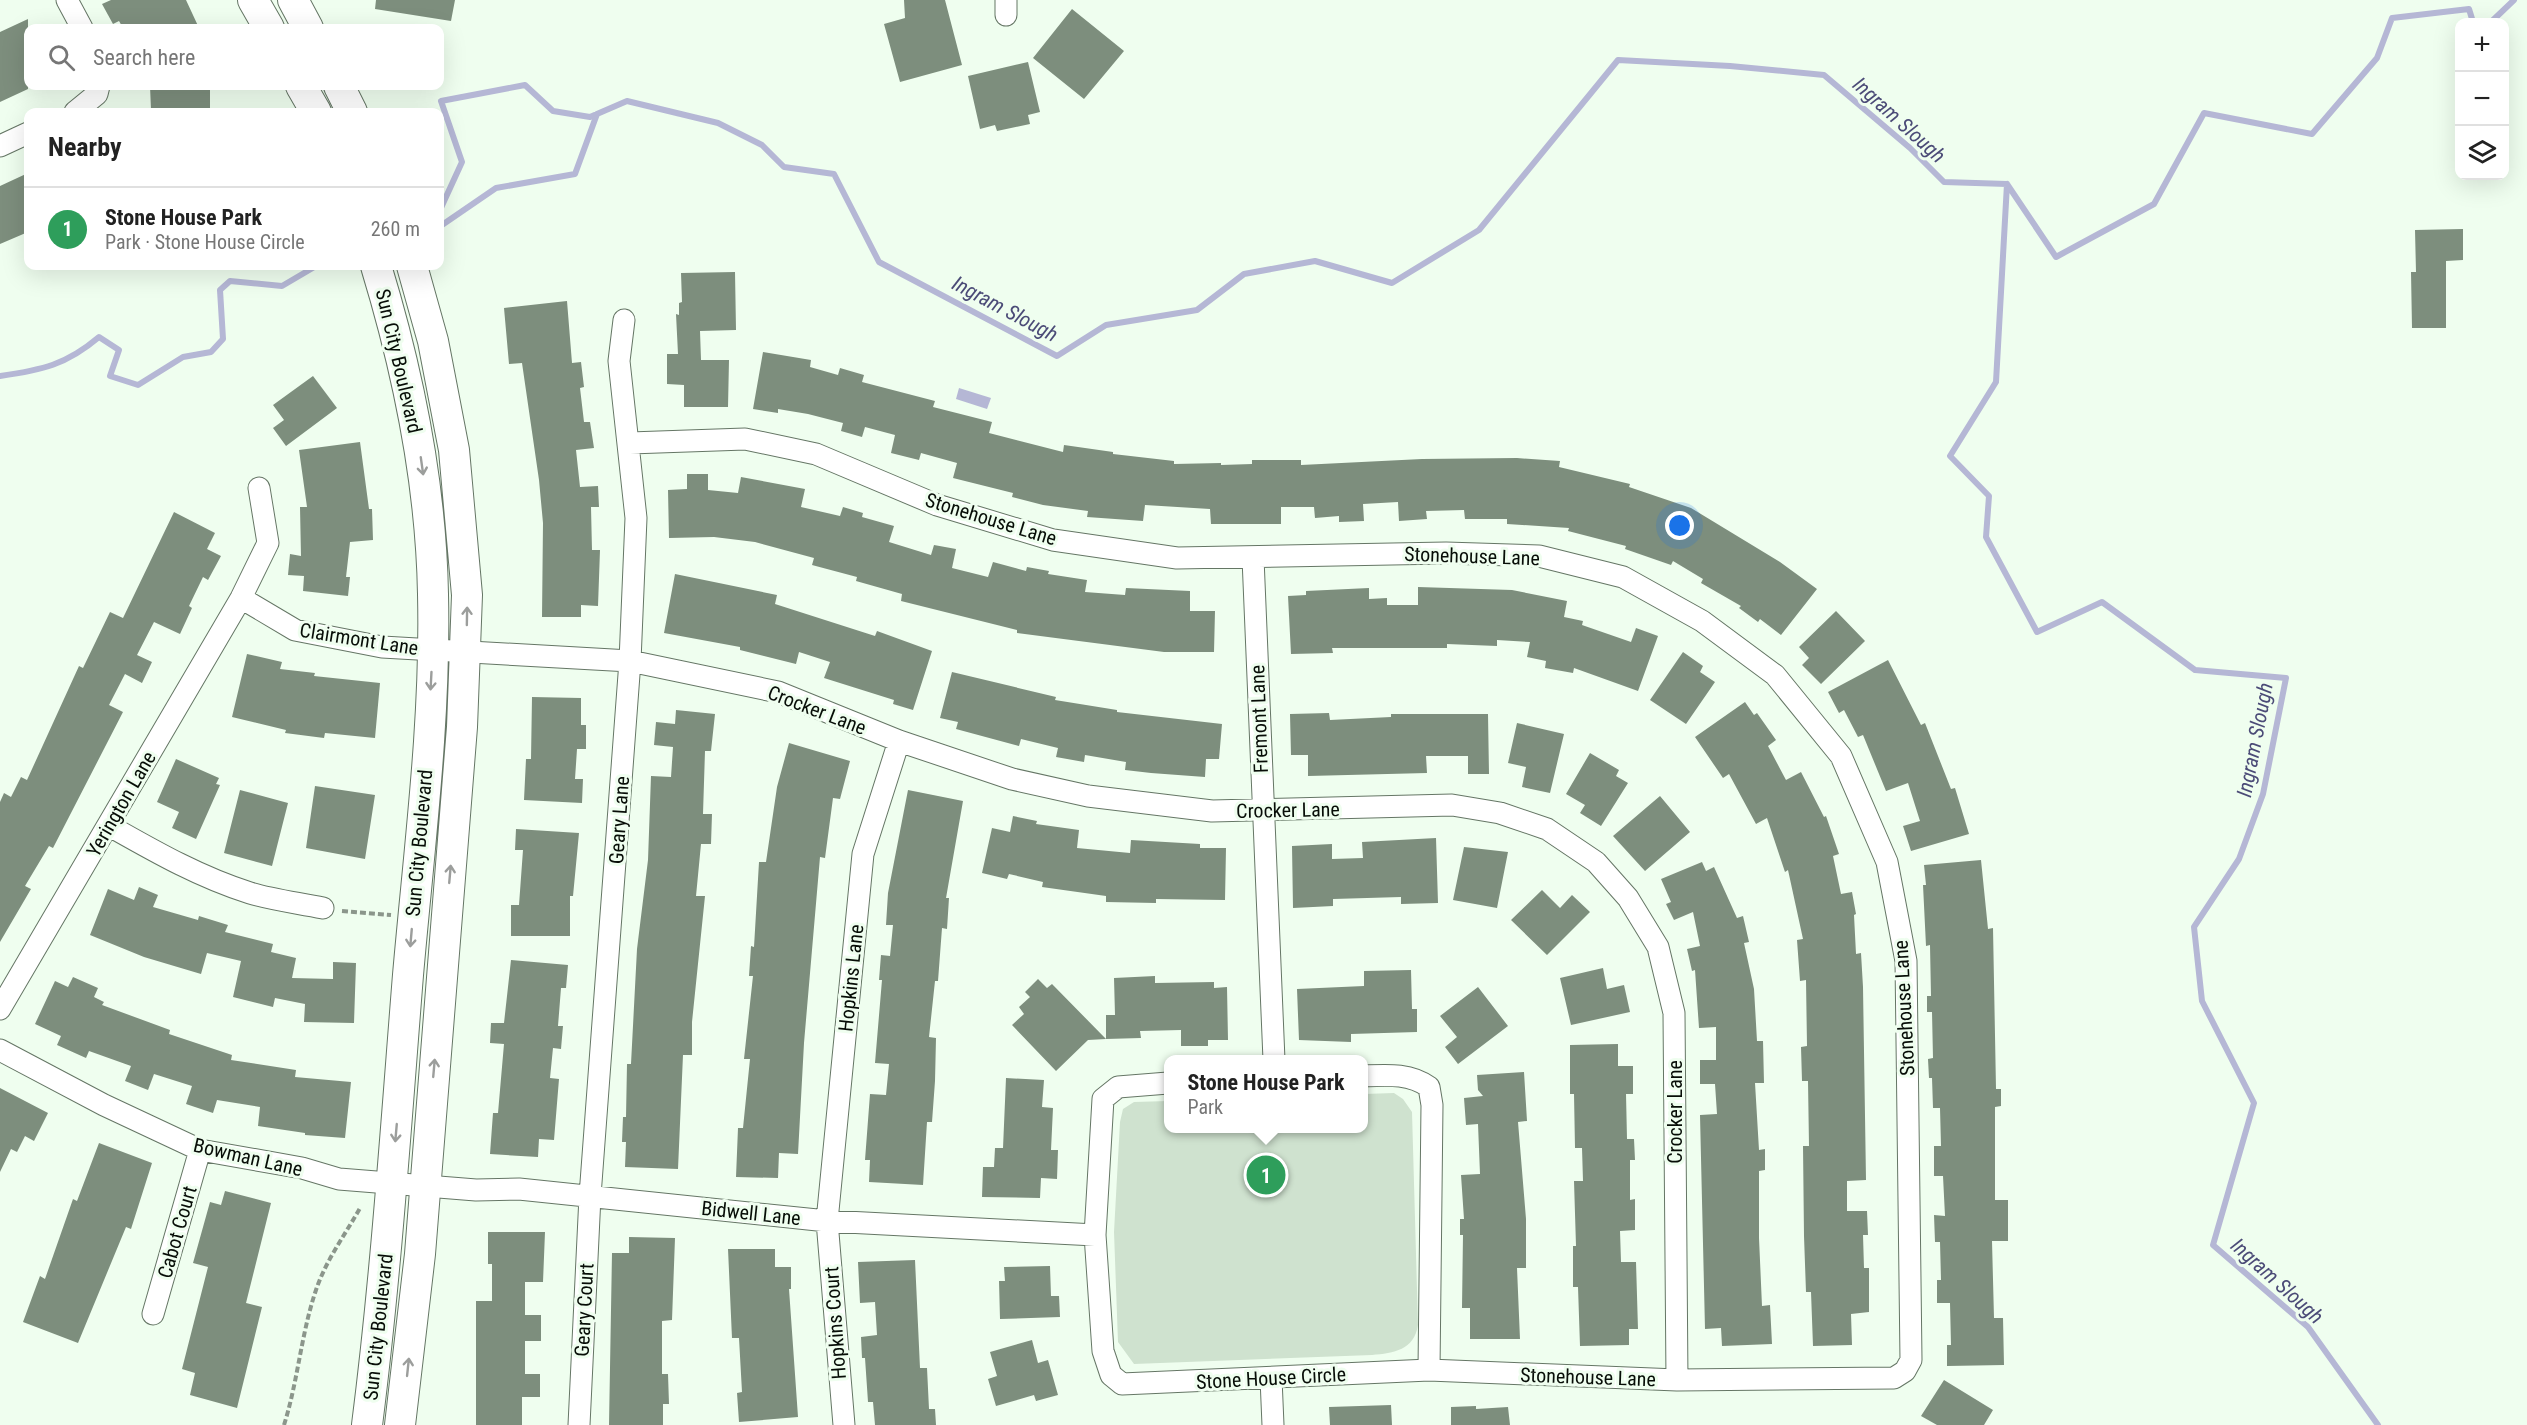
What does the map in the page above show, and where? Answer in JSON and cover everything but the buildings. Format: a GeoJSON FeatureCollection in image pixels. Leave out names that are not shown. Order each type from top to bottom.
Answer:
{"type":"FeatureCollection","features":[{"type":"Feature","properties":{"kind":"street"},"geometry":{"type":"LineString","coordinates":[[67,0],[80,24]]}},
{"type":"Feature","properties":{"kind":"street"},"geometry":{"type":"LineString","coordinates":[[253,0],[267,24]]}},
{"type":"Feature","properties":{"kind":"street"},"geometry":{"type":"LineString","coordinates":[[293,0],[306,24]]}},
{"type":"Feature","properties":{"kind":"street"},"geometry":{"type":"LineString","coordinates":[[80,108],[97,94],[98,90]]}},
{"type":"Feature","properties":{"kind":"street"},"geometry":{"type":"LineString","coordinates":[[303,90],[314,108]]}},
{"type":"Feature","properties":{"kind":"street"},"geometry":{"type":"LineString","coordinates":[[341,90],[350,108]]}},
{"type":"Feature","properties":{"kind":"street"},"geometry":{"type":"LineString","coordinates":[[0,146],[24,135]]}},
{"type":"Feature","properties":{"kind":"street","name":"Sun City Boulevard"},"geometry":{"type":"LineString","coordinates":[[367,1425],[408,1185],[462,727],[449,652],[433,582],[420,456],[399,347],[377,270]]}},
{"type":"Feature","properties":{"kind":"street","name":"Sun City Boulevard"},"geometry":{"type":"LineString","coordinates":[[400,1425],[419,1265],[408,1185],[413,916],[449,652],[467,595],[454,450],[437,360],[413,270]]}},
{"type":"Feature","properties":{"kind":"street","name":"Geary Lane"},"geometry":{"type":"LineString","coordinates":[[590,1196],[630,661],[636,518],[620,361],[624,320]]}},
{"type":"Feature","properties":{"kind":"street","name":"Stonehouse Lane"},"geometry":{"type":"LineString","coordinates":[[630,443],[745,439],[816,454],[937,505],[1053,540],[1177,558],[1446,553],[1539,556],[1623,577],[1702,621],[1775,675],[1841,756],[1887,862],[1906,961],[1911,1360],[1905,1371],[1894,1378],[1677,1380],[1430,1370]]}},
{"type":"Feature","properties":{"kind":"street","name":"Yerington Lane"},"geometry":{"type":"LineString","coordinates":[[0,1009],[241,598],[267,543],[259,489]]}},
{"type":"Feature","properties":{"kind":"street","name":"Fremont Lane"},"geometry":{"type":"LineString","coordinates":[[1253,558],[1274,1055]]}},
{"type":"Feature","properties":{"kind":"street","name":"Clairmont Lane"},"geometry":{"type":"LineString","coordinates":[[241,598],[295,630],[382,647],[449,652]]}},
{"type":"Feature","properties":{"kind":"street","name":"Crocker Lane"},"geometry":{"type":"LineString","coordinates":[[449,652],[630,661],[778,692],[899,741],[1012,779],[1088,796],[1202,810],[1262,811],[1452,805],[1500,813],[1547,829],[1596,862],[1628,898],[1658,947],[1674,1013],[1677,1380]]}},
{"type":"Feature","properties":{"kind":"street","name":"Hopkins Lane"},"geometry":{"type":"LineString","coordinates":[[827,1221],[863,854],[899,741]]}},
{"type":"Feature","properties":{"kind":"street"},"geometry":{"type":"LineString","coordinates":[[108,825],[166,859],[208,877],[251,893],[323,908]]}},
{"type":"Feature","properties":{"kind":"street","name":"Bowman Lane"},"geometry":{"type":"LineString","coordinates":[[0,1050],[104,1105],[200,1150],[302,1168],[339,1179],[408,1185]]}},
{"type":"Feature","properties":{"kind":"street"},"geometry":{"type":"LineString","coordinates":[[1368,1076],[1396,1075],[1418,1079],[1429,1087],[1432,1105],[1430,1370]]}},
{"type":"Feature","properties":{"kind":"street","name":"Stone House Circle"},"geometry":{"type":"LineString","coordinates":[[1164,1083],[1118,1087],[1103,1099],[1095,1235],[1103,1352],[1111,1375],[1122,1384],[1430,1370]]}},
{"type":"Feature","properties":{"kind":"street","name":"Cabot Court"},"geometry":{"type":"LineString","coordinates":[[153,1314],[200,1150]]}},
{"type":"Feature","properties":{"kind":"street","name":"Bidwell Lane"},"geometry":{"type":"LineString","coordinates":[[408,1185],[476,1190],[519,1189],[827,1221],[1095,1235]]}},
{"type":"Feature","properties":{"kind":"street","name":"Geary Court"},"geometry":{"type":"LineString","coordinates":[[579,1425],[590,1196]]}},
{"type":"Feature","properties":{"kind":"street","name":"Hopkins Court"},"geometry":{"type":"LineString","coordinates":[[827,1221],[844,1425]]}},
{"type":"Feature","properties":{"kind":"street"},"geometry":{"type":"LineString","coordinates":[[1271,1378],[1273,1425]]}},
{"type":"Feature","properties":{"kind":"path"},"geometry":{"type":"LineString","coordinates":[[323,908],[413,916]]}},
{"type":"Feature","properties":{"kind":"path"},"geometry":{"type":"LineString","coordinates":[[284,1425],[294,1392],[316,1290],[333,1254],[360,1208]]}},
{"type":"Feature","properties":{"kind":"green space"},"geometry":{"type":"Polygon","coordinates":[[[1394,1093],[1403,1099],[1412,1112],[1418,1325],[1412,1340],[1402,1349],[1372,1355],[1134,1364],[1118,1342],[1114,1232],[1120,1122],[1123,1109],[1134,1102],[1164,1101],[1164,1133],[1368,1133],[1368,1094],[1394,1093]]]}},
{"type":"Feature","properties":{"kind":"water"},"geometry":{"type":"Polygon","coordinates":[[[959,388],[991,398],[987,409],[956,399],[959,388]]]}},
{"type":"Feature","properties":{"kind":"waterway"},"geometry":{"type":"LineString","coordinates":[[2495,18],[2514,0]]}},
{"type":"Feature","properties":{"kind":"waterway"},"geometry":{"type":"LineString","coordinates":[[2007,184],[2056,257],[2154,204],[2204,113],[2312,134],[2377,58],[2392,18],[2469,9],[2472,18]]}},
{"type":"Feature","properties":{"kind":"waterway","name":"Ingram Slough"},"geometry":{"type":"LineString","coordinates":[[443,108],[441,101],[525,85],[553,111],[590,117],[627,101],[718,123],[762,145],[784,167],[834,174],[879,262],[1057,356],[1106,325],[1197,310],[1244,274],[1315,261],[1392,283],[1479,230],[1618,60],[1730,66],[1824,75],[1910,148],[1944,182],[2007,184],[1996,382],[1950,456],[1989,496],[1986,537],[2037,632],[2102,602],[2195,670],[2286,678],[2263,794],[2239,859],[2194,927],[2202,1001],[2254,1103],[2213,1245],[2308,1327],[2378,1425]]}},
{"type":"Feature","properties":{"kind":"waterway","name":"Ingram Slough"},"geometry":{"type":"LineString","coordinates":[[444,110],[462,162],[444,201]]}},
{"type":"Feature","properties":{"kind":"waterway"},"geometry":{"type":"LineString","coordinates":[[444,224],[496,188],[575,174],[597,114]]}},
{"type":"Feature","properties":{"kind":"waterway","name":"Ingram Slough"},"geometry":{"type":"LineString","coordinates":[[0,376],[53,365],[76,354],[99,337],[119,350],[110,376],[138,385],[183,357],[211,352],[223,339],[220,290],[230,281],[282,286],[309,270]]}},
{"type":"Feature","properties":{"kind":"place","name":"Stone House Park"},"geometry":{"type":"Point","coordinates":[1266,1175]}}]}
